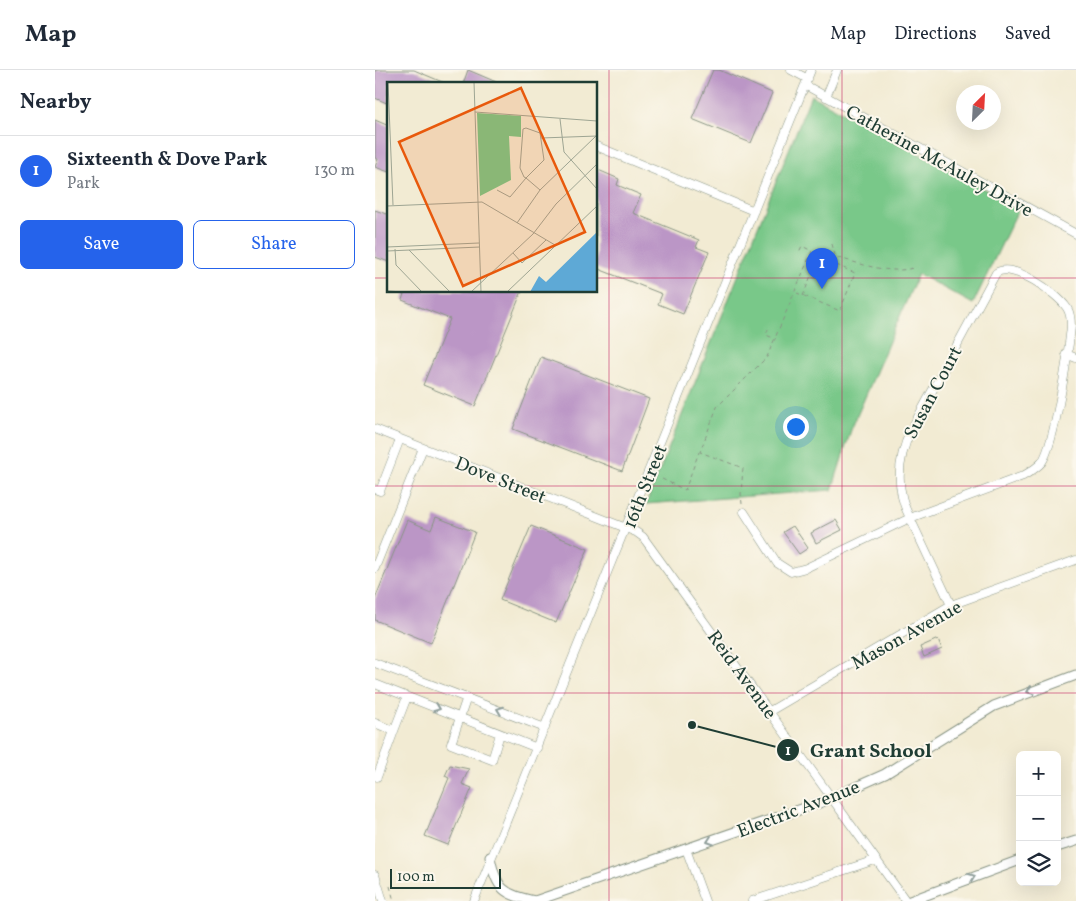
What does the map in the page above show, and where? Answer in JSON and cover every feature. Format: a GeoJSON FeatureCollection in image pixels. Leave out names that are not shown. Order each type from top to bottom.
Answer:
{"type":"FeatureCollection","features":[{"type":"Feature","properties":{"kind":"main road","name":"Electric Avenue"},"geometry":{"type":"LineString","coordinates":[[535,901],[831,798],[885,774],[995,706],[1076,675]]}},
{"type":"Feature","properties":{"kind":"main road"},"geometry":{"type":"LineString","coordinates":[[1061,846],[1076,841]]}},
{"type":"Feature","properties":{"kind":"main road"},"geometry":{"type":"LineString","coordinates":[[490,857],[495,879],[502,888],[516,896],[535,901]]}},
{"type":"Feature","properties":{"kind":"main road"},"geometry":{"type":"LineString","coordinates":[[910,901],[1016,861]]}},
{"type":"Feature","properties":{"kind":"street","name":"Catherine McAuley Drive"},"geometry":{"type":"LineString","coordinates":[[791,70],[826,97],[1076,234]]}},
{"type":"Feature","properties":{"kind":"street","name":"16th Street"},"geometry":{"type":"LineString","coordinates":[[474,901],[490,857],[537,748],[811,70]]}},
{"type":"Feature","properties":{"kind":"street"},"geometry":{"type":"LineString","coordinates":[[826,97],[837,70]]}},
{"type":"Feature","properties":{"kind":"street"},"geometry":{"type":"LineString","coordinates":[[597,146],[754,211]]}},
{"type":"Feature","properties":{"kind":"street","name":"Susan Court"},"geometry":{"type":"LineString","coordinates":[[951,605],[900,494],[899,482],[905,443],[990,284],[1002,269],[1010,269],[1019,273],[1049,291],[1066,306],[1069,312],[1071,327],[1066,354]]}},
{"type":"Feature","properties":{"kind":"street"},"geometry":{"type":"LineString","coordinates":[[744,512],[777,563],[791,572],[806,568],[910,518],[1023,476],[1041,463],[1051,442],[1066,354],[1076,358]]}},
{"type":"Feature","properties":{"kind":"street","name":"Dove Street"},"geometry":{"type":"LineString","coordinates":[[375,429],[626,529]]}},
{"type":"Feature","properties":{"kind":"street"},"geometry":{"type":"LineString","coordinates":[[375,488],[380,490],[400,439]]}},
{"type":"Feature","properties":{"kind":"street"},"geometry":{"type":"LineString","coordinates":[[375,568],[423,448]]}},
{"type":"Feature","properties":{"kind":"street","name":"Reid Avenue"},"geometry":{"type":"LineString","coordinates":[[626,529],[636,532],[643,537],[906,901]]}},
{"type":"Feature","properties":{"kind":"street","name":"Mason Avenue"},"geometry":{"type":"LineString","coordinates":[[770,711],[951,605],[1076,560]]}},
{"type":"Feature","properties":{"kind":"street"},"geometry":{"type":"LineString","coordinates":[[375,663],[545,728]]}},
{"type":"Feature","properties":{"kind":"street"},"geometry":{"type":"LineString","coordinates":[[375,684],[537,748]]}},
{"type":"Feature","properties":{"kind":"street"},"geometry":{"type":"LineString","coordinates":[[375,776],[377,777],[407,697]]}},
{"type":"Feature","properties":{"kind":"street"},"geometry":{"type":"LineString","coordinates":[[467,697],[451,744],[492,760],[500,734]]}},
{"type":"Feature","properties":{"kind":"street"},"geometry":{"type":"LineString","coordinates":[[375,723],[394,731]]}},
{"type":"Feature","properties":{"kind":"street"},"geometry":{"type":"LineString","coordinates":[[686,849],[705,901]]}},
{"type":"Feature","properties":{"kind":"street"},"geometry":{"type":"LineString","coordinates":[[752,901],[875,860]]}},
{"type":"Feature","properties":{"kind":"street"},"geometry":{"type":"LineString","coordinates":[[375,875],[383,901]]}},
{"type":"Feature","properties":{"kind":"path"},"geometry":{"type":"LineString","coordinates":[[832,244],[835,256]]}},
{"type":"Feature","properties":{"kind":"path"},"geometry":{"type":"LineString","coordinates":[[662,479],[685,490],[717,407],[767,357],[812,251],[802,246],[799,252]]}},
{"type":"Feature","properties":{"kind":"path"},"geometry":{"type":"LineString","coordinates":[[811,254],[835,256],[885,270],[906,271],[916,268]]}},
{"type":"Feature","properties":{"kind":"path"},"geometry":{"type":"LineString","coordinates":[[796,292],[840,311],[855,273],[811,254]]}},
{"type":"Feature","properties":{"kind":"path"},"geometry":{"type":"LineString","coordinates":[[803,296],[819,257]]}},
{"type":"Feature","properties":{"kind":"path"},"geometry":{"type":"LineString","coordinates":[[768,329],[766,335],[776,339]]}},
{"type":"Feature","properties":{"kind":"path"},"geometry":{"type":"LineString","coordinates":[[699,452],[743,468],[741,494],[744,512]]}},
{"type":"Feature","properties":{"kind":"path"},"geometry":{"type":"LineString","coordinates":[[390,886],[394,901]]}},
{"type":"Feature","properties":{"kind":"green space"},"geometry":{"type":"Polygon","coordinates":[[[811,95],[1019,208],[973,304],[918,274],[851,430],[832,490],[646,504],[811,95]]]}},
{"type":"Feature","properties":{"kind":"building"},"geometry":{"type":"Polygon","coordinates":[[[375,70],[414,70],[442,82],[387,82],[387,103],[375,98],[375,70]]]}},
{"type":"Feature","properties":{"kind":"building"},"geometry":{"type":"Polygon","coordinates":[[[468,70],[496,82],[464,82],[468,70]]]}},
{"type":"Feature","properties":{"kind":"building"},"geometry":{"type":"Polygon","coordinates":[[[713,70],[719,70],[772,93],[751,143],[692,119],[713,70]]]}},
{"type":"Feature","properties":{"kind":"building"},"geometry":{"type":"Polygon","coordinates":[[[375,120],[387,125],[387,171],[375,167],[378,159],[375,158],[375,120]]]}},
{"type":"Feature","properties":{"kind":"building"},"geometry":{"type":"Polygon","coordinates":[[[597,169],[619,179],[617,185],[641,195],[633,213],[699,240],[696,247],[709,252],[683,314],[658,304],[662,294],[597,268],[597,169]]]}},
{"type":"Feature","properties":{"kind":"building"},"geometry":{"type":"Polygon","coordinates":[[[375,210],[387,214],[387,261],[375,257],[375,210]]]}},
{"type":"Feature","properties":{"kind":"building"},"geometry":{"type":"Polygon","coordinates":[[[405,292],[522,292],[475,406],[423,385],[450,319],[402,300],[405,292]]]}},
{"type":"Feature","properties":{"kind":"building"},"geometry":{"type":"Polygon","coordinates":[[[541,357],[649,399],[622,471],[513,429],[541,357]]]}},
{"type":"Feature","properties":{"kind":"building"},"geometry":{"type":"Polygon","coordinates":[[[436,517],[475,532],[431,643],[375,620],[375,599],[407,520],[431,530],[436,517]]]}},
{"type":"Feature","properties":{"kind":"building"},"geometry":{"type":"Polygon","coordinates":[[[836,520],[842,530],[816,543],[811,533],[836,520]]]}},
{"type":"Feature","properties":{"kind":"building"},"geometry":{"type":"Polygon","coordinates":[[[531,526],[588,549],[556,623],[500,600],[531,526]]]}},
{"type":"Feature","properties":{"kind":"building"},"geometry":{"type":"Polygon","coordinates":[[[793,526],[808,548],[799,554],[783,532],[793,526]]]}},
{"type":"Feature","properties":{"kind":"building"},"geometry":{"type":"Polygon","coordinates":[[[938,639],[942,649],[924,657],[920,647],[938,639]]]}},
{"type":"Feature","properties":{"kind":"building"},"geometry":{"type":"Polygon","coordinates":[[[450,765],[469,769],[462,784],[472,788],[448,845],[425,836],[449,778],[445,776],[450,765]]]}},
{"type":"Feature","properties":{"kind":"place","name":"Sixteenth & Dove Park"},"geometry":{"type":"Point","coordinates":[822,289]}},
{"type":"Feature","properties":{"kind":"place","name":"Grant School"},"geometry":{"type":"Point","coordinates":[692,725]}}]}
